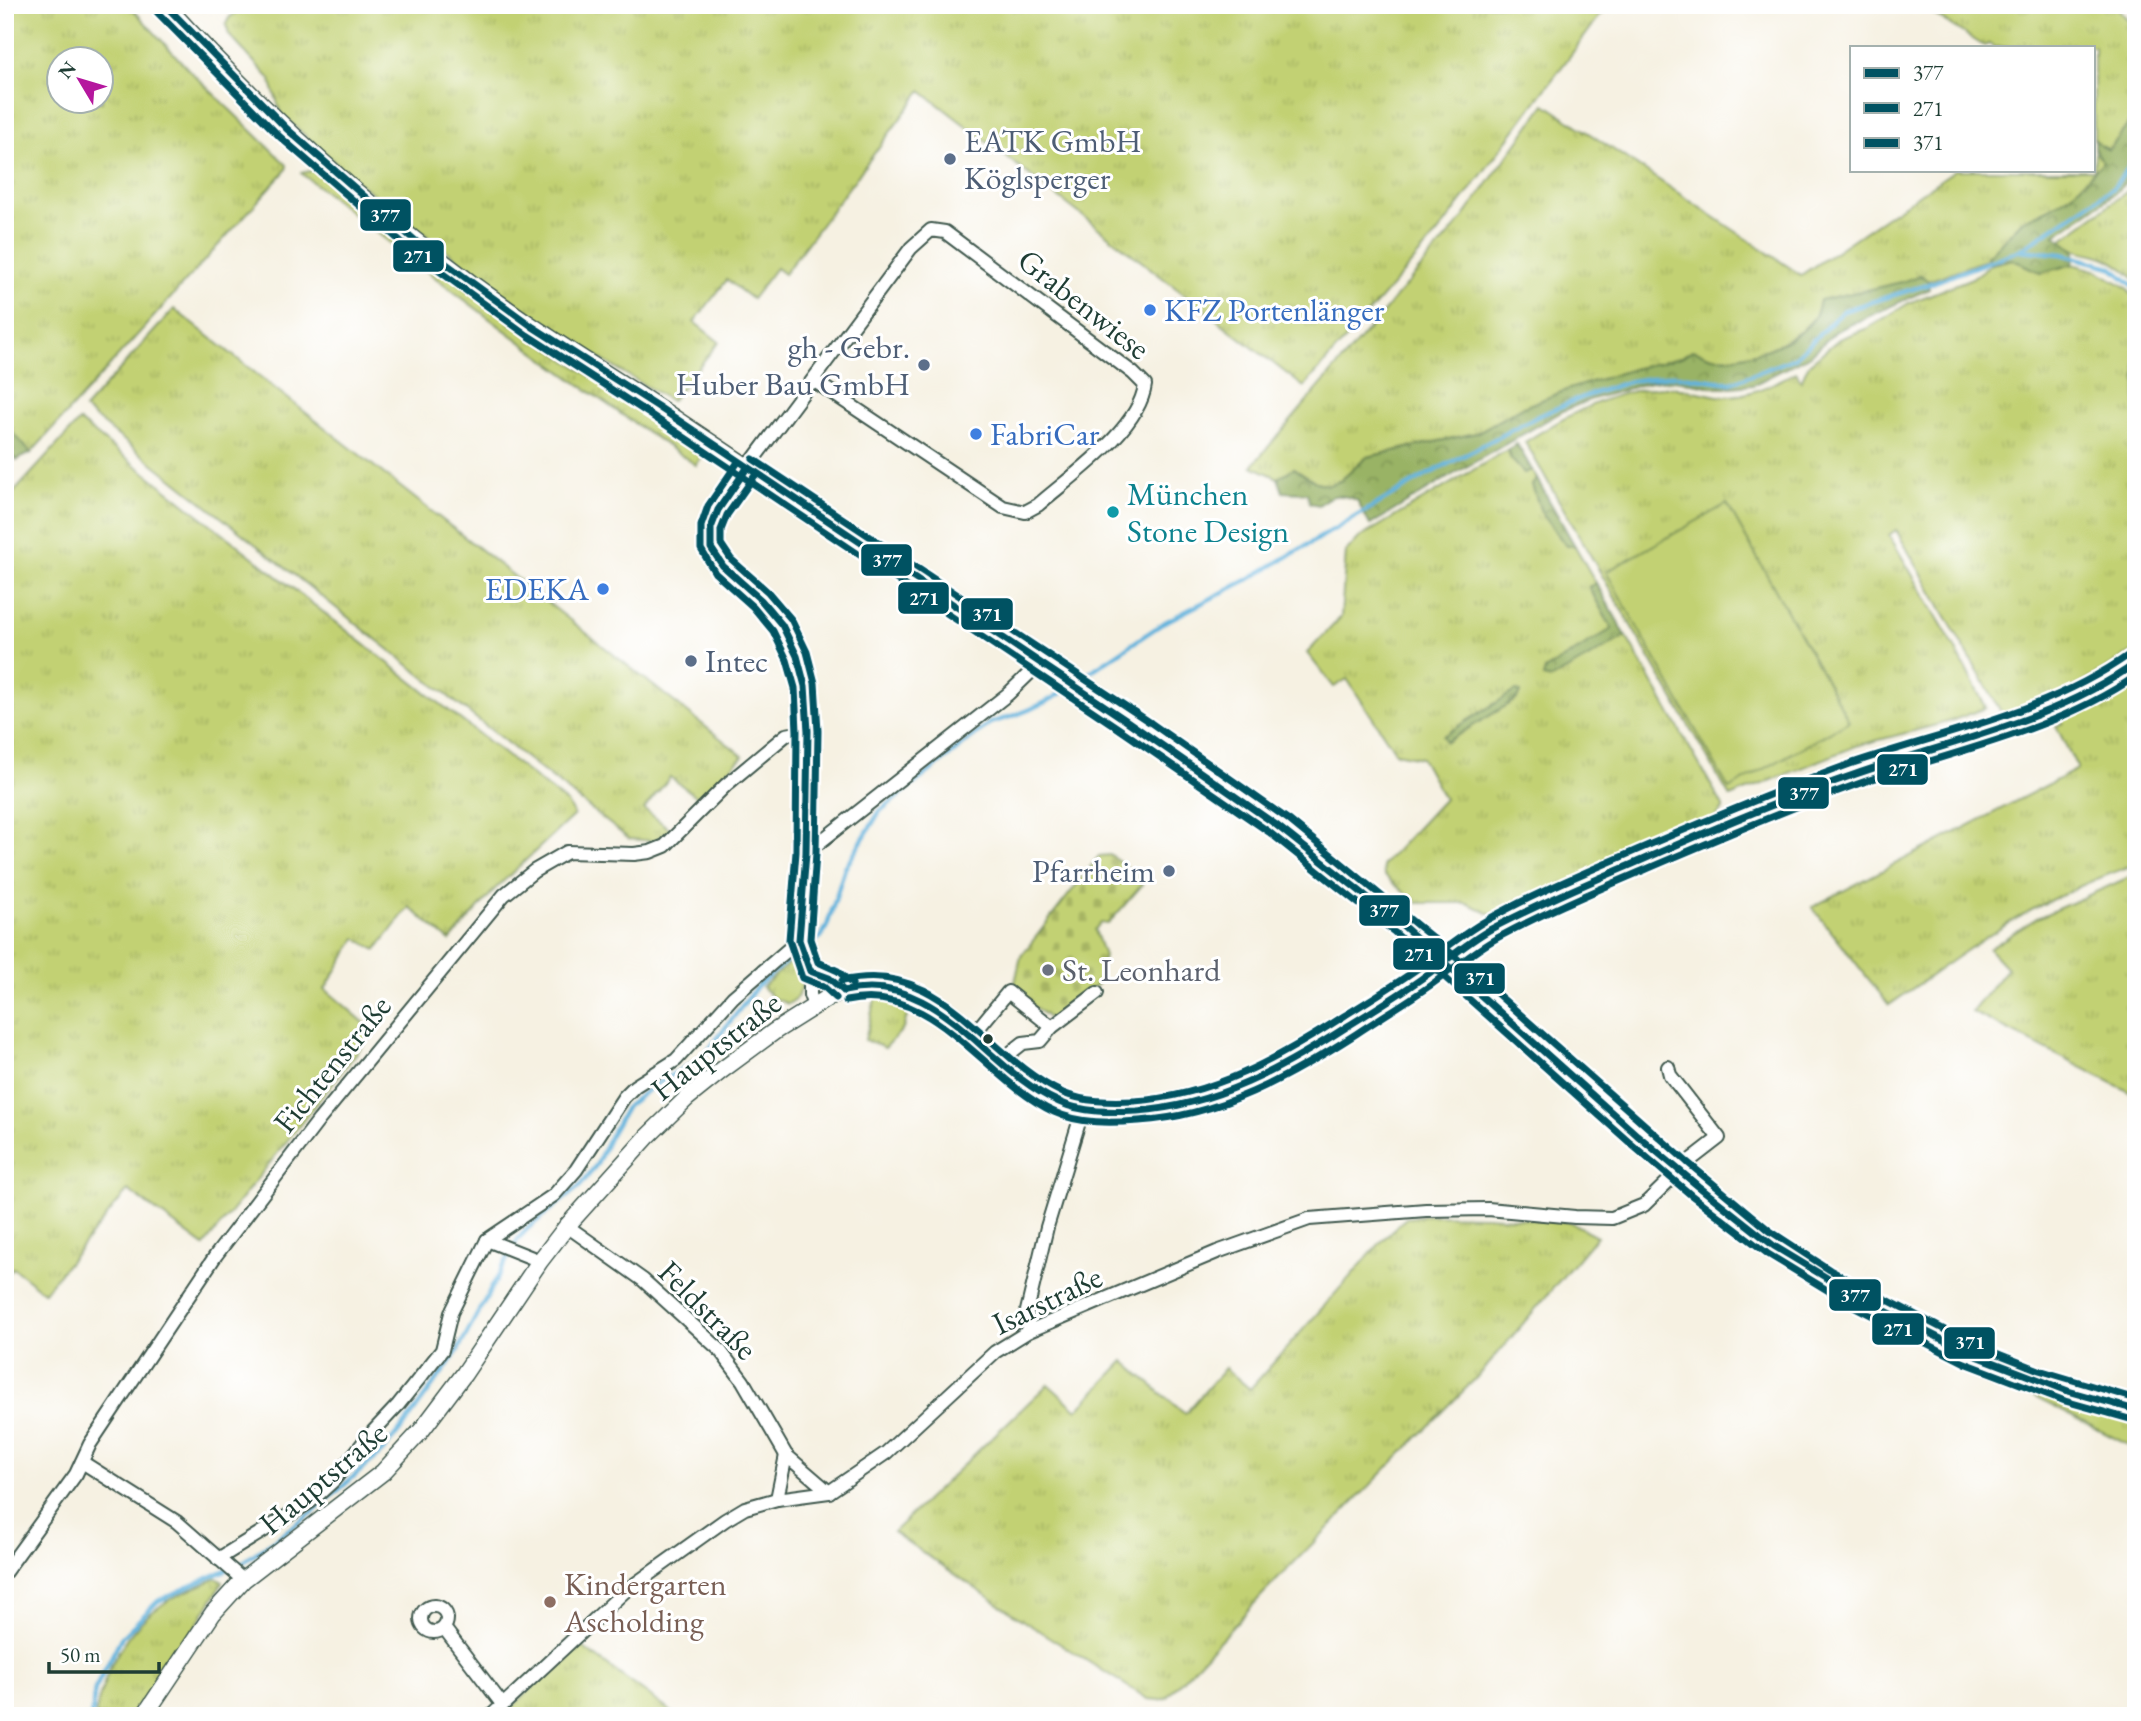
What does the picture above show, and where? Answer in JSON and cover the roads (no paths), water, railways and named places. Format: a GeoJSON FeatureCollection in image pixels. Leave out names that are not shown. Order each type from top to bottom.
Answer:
{"type":"FeatureCollection","features":[{"type":"Feature","properties":{"kind":"main road"},"geometry":{"type":"LineString","coordinates":[[165,5],[271,114],[350,186],[426,247],[509,311],[1059,675],[1283,829],[1444,961],[1680,1170],[1764,1239],[1825,1279],[1964,1352],[2036,1380],[2136,1410]]}},
{"type":"Feature","properties":{"kind":"main road","name":"Hauptstraße"},"geometry":{"type":"LineString","coordinates":[[144,1716],[239,1577],[391,1464],[421,1431],[464,1374],[540,1261],[567,1226],[648,1136],[687,1098],[775,1031],[844,990],[869,987],[909,995],[951,1019],[999,1062],[1045,1096],[1063,1104],[1083,1109],[1122,1111],[1186,1105],[1248,1085],[1288,1065],[1413,985],[1489,931],[1737,819],[1853,775],[2042,713],[2073,700],[2136,663]]}},
{"type":"Feature","properties":{"kind":"street","name":"Grabenwiese"},"geometry":{"type":"LineString","coordinates":[[808,731],[805,686],[797,656],[782,625],[761,600],[723,566],[711,548],[711,528],[718,510],[747,468],[911,248],[931,230],[945,232],[1145,384],[1137,407],[1109,443],[1038,505],[1025,512],[1003,507],[813,380]]}},
{"type":"Feature","properties":{"kind":"street"},"geometry":{"type":"LineString","coordinates":[[806,853],[1008,694],[1040,663]]}},
{"type":"Feature","properties":{"kind":"street"},"geometry":{"type":"LineString","coordinates":[[808,731],[801,947],[810,971],[810,995],[814,1006]]}},
{"type":"Feature","properties":{"kind":"street","name":"Fichtenstraße"},"geometry":{"type":"LineString","coordinates":[[5,1572],[76,1474],[90,1444],[216,1255],[318,1120],[504,895],[534,871],[567,852],[635,854],[665,846],[726,785],[786,735],[808,731]]}},
{"type":"Feature","properties":{"kind":"street"},"geometry":{"type":"LineString","coordinates":[[221,1561],[310,1502],[326,1488],[398,1405],[442,1350],[452,1313],[487,1240],[554,1195],[576,1170],[624,1097],[635,1086],[676,1060],[733,997],[801,947]]}},
{"type":"Feature","properties":{"kind":"street"},"geometry":{"type":"LineString","coordinates":[[810,971],[832,979],[844,990]]}},
{"type":"Feature","properties":{"kind":"street"},"geometry":{"type":"LineString","coordinates":[[972,1036],[1008,992],[1052,1027]]}},
{"type":"Feature","properties":{"kind":"street"},"geometry":{"type":"LineString","coordinates":[[999,1062],[1023,1043],[1040,1041],[1052,1027],[1097,993]]}},
{"type":"Feature","properties":{"kind":"street","name":"Isarstraße"},"geometry":{"type":"LineString","coordinates":[[491,1716],[624,1592],[745,1508],[777,1499],[829,1492],[886,1453],[995,1352],[1029,1331],[1217,1252],[1309,1219],[1426,1210],[1488,1209],[1612,1218],[1644,1205],[1680,1170],[1719,1138],[1670,1076],[1668,1067]]}},
{"type":"Feature","properties":{"kind":"street"},"geometry":{"type":"LineString","coordinates":[[1029,1331],[1027,1311],[1047,1227],[1083,1109]]}},
{"type":"Feature","properties":{"kind":"street","name":"Feldstraße"},"geometry":{"type":"LineString","coordinates":[[567,1226],[643,1280],[719,1349],[743,1381],[786,1455],[829,1492]]}},
{"type":"Feature","properties":{"kind":"street"},"geometry":{"type":"LineString","coordinates":[[487,1240],[540,1261]]}},
{"type":"Feature","properties":{"kind":"street"},"geometry":{"type":"LineString","coordinates":[[777,1499],[786,1455]]}},
{"type":"Feature","properties":{"kind":"street"},"geometry":{"type":"LineString","coordinates":[[82,1462],[177,1522],[239,1577]]}},
{"type":"Feature","properties":{"kind":"street"},"geometry":{"type":"LineString","coordinates":[[444,1628],[502,1704]]}},
{"type":"Feature","properties":{"kind":"waterway"},"geometry":{"type":"LineString","coordinates":[[2128,5],[2136,14]]}},
{"type":"Feature","properties":{"kind":"waterway"},"geometry":{"type":"LineString","coordinates":[[1075,682],[1165,622],[1249,579],[1427,475],[1538,416],[1631,381],[1674,375],[1731,383],[1795,358],[1843,311],[1932,283],[2020,250],[2113,188],[2136,158]]}},
{"type":"Feature","properties":{"kind":"waterway"},"geometry":{"type":"LineString","coordinates":[[2020,250],[2062,254],[2111,267],[2136,288]]}},
{"type":"Feature","properties":{"kind":"waterway"},"geometry":{"type":"LineString","coordinates":[[91,1716],[95,1689],[121,1638],[158,1601],[245,1561],[313,1512],[383,1451],[457,1352],[518,1239],[581,1185],[597,1164],[627,1106],[653,1086],[703,1057],[758,985],[791,957],[821,937],[845,868],[880,811],[990,723],[1031,709],[1068,688]]}},
{"type":"Feature","properties":{"kind":"tunnel"},"geometry":{"type":"LineString","coordinates":[[1707,1192],[1718,1181]]}},
{"type":"Feature","properties":{"kind":"place","name":"EATK GmbH Köglsperger"},"geometry":{"type":"Point","coordinates":[950,159]}},
{"type":"Feature","properties":{"kind":"place","name":"KFZ Portenlänger"},"geometry":{"type":"Point","coordinates":[1150,310]}},
{"type":"Feature","properties":{"kind":"place","name":"gh - Gebr. Huber Bau GmbH"},"geometry":{"type":"Point","coordinates":[924,365]}},
{"type":"Feature","properties":{"kind":"place","name":"FabriCar"},"geometry":{"type":"Point","coordinates":[976,434]}},
{"type":"Feature","properties":{"kind":"place","name":"München Stone Design"},"geometry":{"type":"Point","coordinates":[1113,512]}},
{"type":"Feature","properties":{"kind":"place","name":"EDEKA"},"geometry":{"type":"Point","coordinates":[603,589]}},
{"type":"Feature","properties":{"kind":"place","name":"Intec"},"geometry":{"type":"Point","coordinates":[691,661]}},
{"type":"Feature","properties":{"kind":"place","name":"Pfarrheim"},"geometry":{"type":"Point","coordinates":[1169,871]}},
{"type":"Feature","properties":{"kind":"place","name":"St. Leonhard"},"geometry":{"type":"Point","coordinates":[1048,970]}},
{"type":"Feature","properties":{"kind":"place","name":"Kindergarten Ascholding"},"geometry":{"type":"Point","coordinates":[550,1602]}}]}
